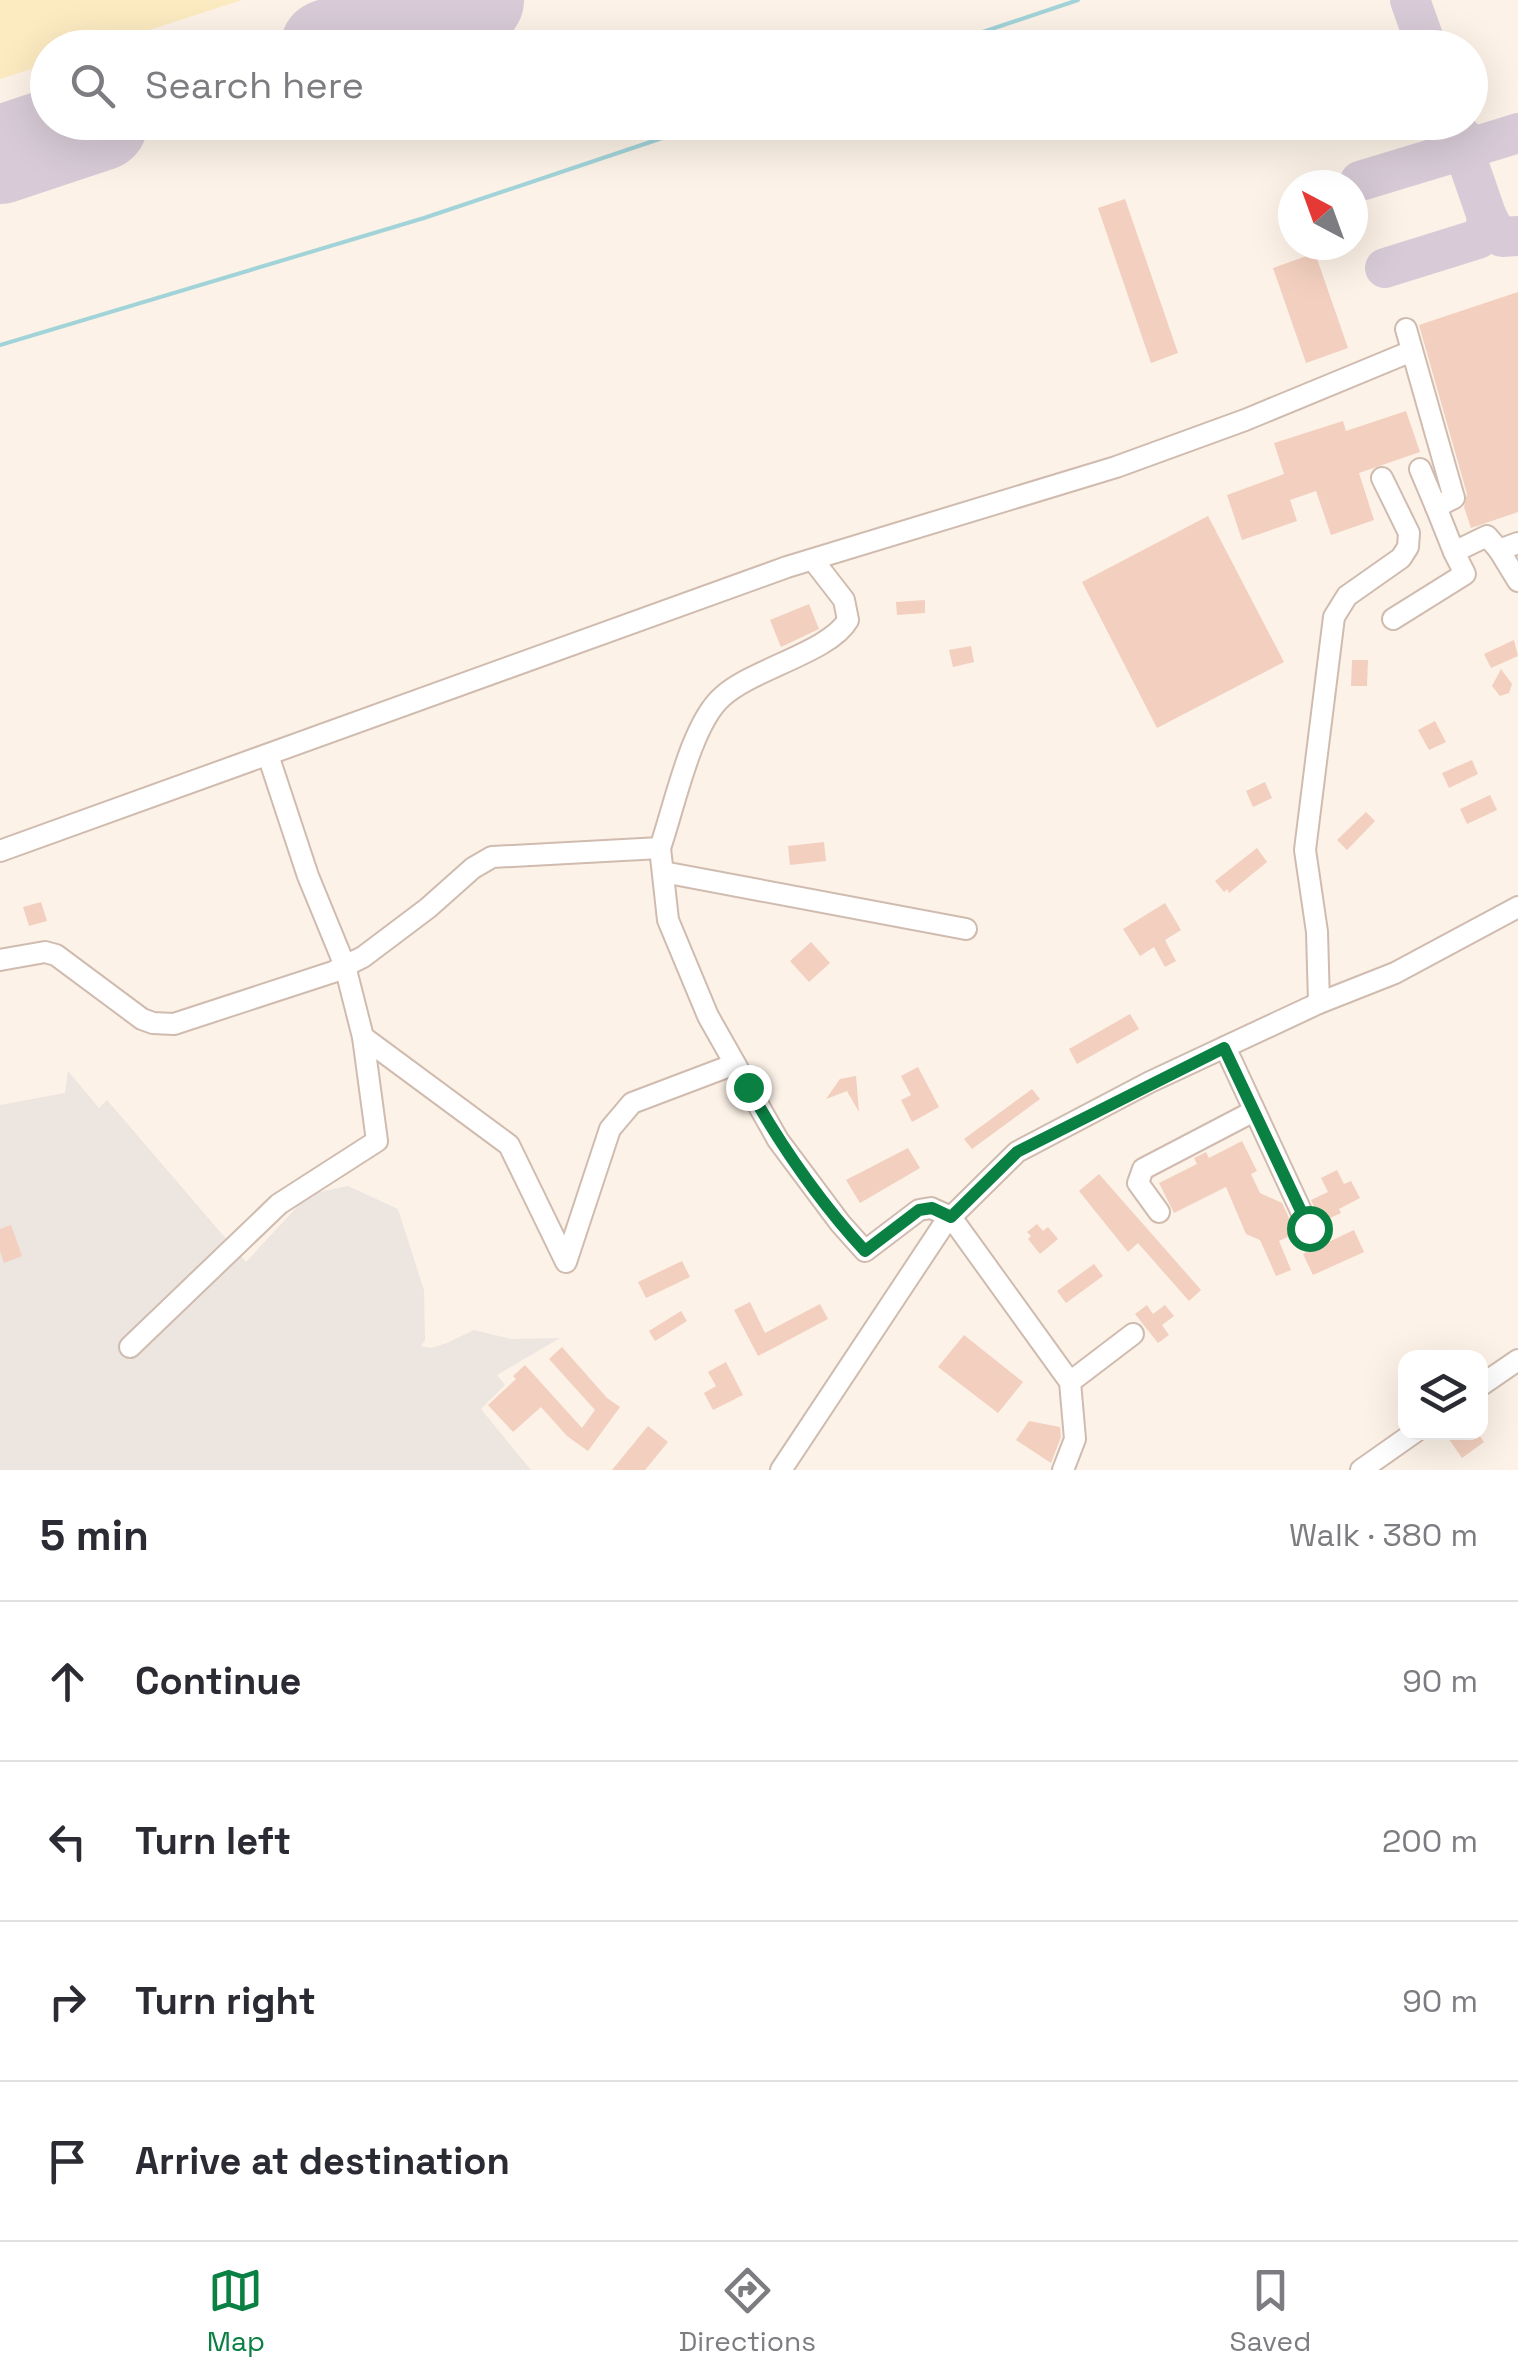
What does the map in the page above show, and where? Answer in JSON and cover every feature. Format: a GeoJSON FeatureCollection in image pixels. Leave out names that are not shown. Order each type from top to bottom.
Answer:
{"type":"FeatureCollection","features":[{"type":"Feature","properties":{"kind":"street"},"geometry":{"type":"LineString","coordinates":[[1406,330],[1454,498],[1436,506]]}},
{"type":"Feature","properties":{"kind":"street"},"geometry":{"type":"LineString","coordinates":[[0,851],[813,560],[1116,468],[1412,351]]}},
{"type":"Feature","properties":{"kind":"street"},"geometry":{"type":"LineString","coordinates":[[1393,619],[1465,574],[1420,469]]}},
{"type":"Feature","properties":{"kind":"street"},"geometry":{"type":"LineString","coordinates":[[1319,1003],[1318,932],[1305,850],[1334,617],[1348,596],[1401,558],[1408,546],[1409,533],[1382,478]]}},
{"type":"Feature","properties":{"kind":"street"},"geometry":{"type":"LineString","coordinates":[[1454,552],[1487,536],[1509,546],[1518,581]]}},
{"type":"Feature","properties":{"kind":"street"},"geometry":{"type":"LineString","coordinates":[[813,560],[844,600],[848,620],[835,634],[743,682],[718,700],[698,731],[660,848],[668,920],[708,1016],[778,1140],[840,1223],[865,1251],[919,1210],[932,1208],[951,1217],[1070,1382],[1075,1439],[1064,1470]]}},
{"type":"Feature","properties":{"kind":"street"},"geometry":{"type":"LineString","coordinates":[[130,1347],[280,1204],[378,1141],[363,1038],[345,966],[308,876],[268,755]]}},
{"type":"Feature","properties":{"kind":"street"},"geometry":{"type":"LineString","coordinates":[[0,960],[30,953],[56,955],[142,1018],[164,1024],[345,966],[379,946],[472,868],[492,857],[660,848]]}},
{"type":"Feature","properties":{"kind":"street"},"geometry":{"type":"LineString","coordinates":[[663,872],[966,929]]}},
{"type":"Feature","properties":{"kind":"street"},"geometry":{"type":"LineString","coordinates":[[781,1470],[951,1217],[1017,1152],[1319,1003],[1396,973],[1518,907]]}},
{"type":"Feature","properties":{"kind":"street"},"geometry":{"type":"LineString","coordinates":[[363,1038],[509,1145],[566,1262],[610,1129],[632,1103],[735,1064]]}},
{"type":"Feature","properties":{"kind":"street"},"geometry":{"type":"LineString","coordinates":[[1224,1048],[1309,1228]]}},
{"type":"Feature","properties":{"kind":"street"},"geometry":{"type":"LineString","coordinates":[[1159,1212],[1138,1183],[1143,1169],[1254,1111]]}},
{"type":"Feature","properties":{"kind":"street"},"geometry":{"type":"LineString","coordinates":[[1070,1382],[1133,1334]]}},
{"type":"Feature","properties":{"kind":"street"},"geometry":{"type":"LineString","coordinates":[[1488,1381],[1518,1360]]}},
{"type":"Feature","properties":{"kind":"street"},"geometry":{"type":"LineString","coordinates":[[1361,1470],[1403,1440]]}},
{"type":"Feature","properties":{"kind":"shaded area"},"geometry":{"type":"Polygon","coordinates":[[[68,1071],[99,1108],[107,1100],[246,1262],[309,1194],[348,1186],[398,1209],[424,1290],[425,1340],[421,1346],[431,1348],[474,1330],[511,1339],[560,1338],[497,1375],[505,1385],[481,1409],[531,1470],[0,1470],[0,1105],[65,1093],[68,1071]]]}},
{"type":"Feature","properties":{"kind":"sand"},"geometry":{"type":"Polygon","coordinates":[[[0,0],[242,0],[149,30],[30,30],[30,69],[0,79],[0,0]]]}},
{"type":"Feature","properties":{"kind":"building"},"geometry":{"type":"Polygon","coordinates":[[[1125,199],[1178,353],[1151,363],[1098,208],[1125,199]]]}},
{"type":"Feature","properties":{"kind":"building"},"geometry":{"type":"Polygon","coordinates":[[[1295,260],[1317,260],[1348,348],[1306,363],[1273,268],[1295,260]]]}},
{"type":"Feature","properties":{"kind":"building"},"geometry":{"type":"Polygon","coordinates":[[[1518,292],[1518,512],[1471,528],[1464,507],[1467,494],[1419,325],[1518,292]]]}},
{"type":"Feature","properties":{"kind":"building"},"geometry":{"type":"Polygon","coordinates":[[[1406,411],[1420,452],[1359,473],[1374,520],[1331,535],[1316,491],[1290,500],[1297,521],[1242,540],[1227,495],[1284,474],[1274,443],[1343,421],[1346,431],[1406,411]]]}},
{"type":"Feature","properties":{"kind":"building"},"geometry":{"type":"Polygon","coordinates":[[[1208,516],[1284,662],[1157,728],[1082,582],[1208,516]]]}},
{"type":"Feature","properties":{"kind":"building"},"geometry":{"type":"Polygon","coordinates":[[[925,600],[925,613],[897,615],[896,602],[925,600]]]}},
{"type":"Feature","properties":{"kind":"building"},"geometry":{"type":"Polygon","coordinates":[[[809,604],[819,629],[781,647],[770,620],[809,604]]]}},
{"type":"Feature","properties":{"kind":"building"},"geometry":{"type":"Polygon","coordinates":[[[1514,640],[1518,656],[1491,668],[1484,654],[1514,640]]]}},
{"type":"Feature","properties":{"kind":"building"},"geometry":{"type":"Polygon","coordinates":[[[971,646],[974,662],[953,667],[949,650],[971,646]]]}},
{"type":"Feature","properties":{"kind":"building"},"geometry":{"type":"Polygon","coordinates":[[[1352,660],[1368,660],[1367,686],[1351,686],[1352,660]]]}},
{"type":"Feature","properties":{"kind":"building"},"geometry":{"type":"Polygon","coordinates":[[[1501,669],[1512,684],[1509,693],[1500,696],[1492,686],[1501,669]]]}},
{"type":"Feature","properties":{"kind":"building"},"geometry":{"type":"Polygon","coordinates":[[[1435,721],[1446,742],[1429,750],[1418,730],[1435,721]]]}},
{"type":"Feature","properties":{"kind":"building"},"geometry":{"type":"Polygon","coordinates":[[[1472,760],[1478,774],[1449,788],[1442,773],[1472,760]]]}},
{"type":"Feature","properties":{"kind":"building"},"geometry":{"type":"Polygon","coordinates":[[[1265,782],[1272,798],[1253,807],[1246,791],[1265,782]]]}},
{"type":"Feature","properties":{"kind":"building"},"geometry":{"type":"Polygon","coordinates":[[[1490,795],[1497,810],[1467,824],[1460,809],[1490,795]]]}},
{"type":"Feature","properties":{"kind":"building"},"geometry":{"type":"Polygon","coordinates":[[[1366,812],[1375,821],[1347,850],[1337,840],[1366,812]]]}},
{"type":"Feature","properties":{"kind":"building"},"geometry":{"type":"Polygon","coordinates":[[[824,842],[826,861],[790,865],[788,846],[824,842]]]}},
{"type":"Feature","properties":{"kind":"building"},"geometry":{"type":"Polygon","coordinates":[[[1257,848],[1267,862],[1229,893],[1227,889],[1224,892],[1215,881],[1257,848]]]}},
{"type":"Feature","properties":{"kind":"building"},"geometry":{"type":"Polygon","coordinates":[[[41,902],[47,921],[29,926],[23,907],[41,902]]]}},
{"type":"Feature","properties":{"kind":"building"},"geometry":{"type":"Polygon","coordinates":[[[1165,903],[1181,930],[1165,940],[1176,961],[1165,967],[1154,947],[1140,956],[1123,929],[1165,903]]]}},
{"type":"Feature","properties":{"kind":"building"},"geometry":{"type":"Polygon","coordinates":[[[811,942],[830,963],[809,982],[790,961],[811,942]]]}},
{"type":"Feature","properties":{"kind":"building"},"geometry":{"type":"Polygon","coordinates":[[[1130,1014],[1139,1029],[1077,1064],[1069,1049],[1130,1014]]]}},
{"type":"Feature","properties":{"kind":"building"},"geometry":{"type":"Polygon","coordinates":[[[918,1067],[939,1107],[912,1122],[901,1100],[911,1095],[901,1076],[918,1067]]]}},
{"type":"Feature","properties":{"kind":"building"},"geometry":{"type":"Polygon","coordinates":[[[856,1076],[859,1112],[847,1091],[826,1099],[840,1079],[856,1076]]]}},
{"type":"Feature","properties":{"kind":"building"},"geometry":{"type":"Polygon","coordinates":[[[1032,1089],[1040,1099],[972,1149],[964,1139],[1032,1089]]]}},
{"type":"Feature","properties":{"kind":"building"},"geometry":{"type":"Polygon","coordinates":[[[1242,1141],[1257,1171],[1251,1174],[1260,1193],[1282,1203],[1296,1233],[1279,1241],[1291,1270],[1276,1276],[1260,1240],[1246,1234],[1226,1187],[1174,1213],[1159,1183],[1197,1164],[1194,1158],[1206,1152],[1209,1158],[1242,1141]]]}},
{"type":"Feature","properties":{"kind":"building"},"geometry":{"type":"Polygon","coordinates":[[[908,1148],[920,1168],[860,1203],[846,1180],[908,1148]]]}},
{"type":"Feature","properties":{"kind":"building"},"geometry":{"type":"Polygon","coordinates":[[[1337,1170],[1344,1184],[1351,1181],[1360,1198],[1321,1222],[1311,1200],[1328,1192],[1321,1178],[1337,1170]]]}},
{"type":"Feature","properties":{"kind":"building"},"geometry":{"type":"Polygon","coordinates":[[[1099,1174],[1201,1290],[1189,1301],[1138,1243],[1128,1252],[1079,1191],[1099,1174]]]}},
{"type":"Feature","properties":{"kind":"building"},"geometry":{"type":"Polygon","coordinates":[[[1037,1224],[1043,1231],[1048,1227],[1058,1239],[1040,1254],[1027,1232],[1037,1224]]]}},
{"type":"Feature","properties":{"kind":"building"},"geometry":{"type":"Polygon","coordinates":[[[11,1225],[22,1256],[4,1263],[0,1229],[11,1225]]]}},
{"type":"Feature","properties":{"kind":"building"},"geometry":{"type":"Polygon","coordinates":[[[1354,1230],[1364,1252],[1313,1275],[1303,1254],[1354,1230]]]}},
{"type":"Feature","properties":{"kind":"building"},"geometry":{"type":"Polygon","coordinates":[[[682,1261],[690,1277],[646,1298],[638,1282],[682,1261]]]}},
{"type":"Feature","properties":{"kind":"building"},"geometry":{"type":"Polygon","coordinates":[[[1094,1264],[1103,1276],[1066,1303],[1057,1291],[1094,1264]]]}},
{"type":"Feature","properties":{"kind":"building"},"geometry":{"type":"Polygon","coordinates":[[[750,1302],[765,1333],[820,1304],[828,1319],[758,1356],[734,1310],[750,1302]]]}},
{"type":"Feature","properties":{"kind":"building"},"geometry":{"type":"Polygon","coordinates":[[[1147,1305],[1153,1314],[1165,1305],[1174,1316],[1162,1325],[1169,1335],[1158,1343],[1135,1314],[1147,1305]]]}},
{"type":"Feature","properties":{"kind":"building"},"geometry":{"type":"Polygon","coordinates":[[[681,1311],[687,1321],[655,1341],[649,1331],[681,1311]]]}},
{"type":"Feature","properties":{"kind":"building"},"geometry":{"type":"Polygon","coordinates":[[[964,1335],[1023,1382],[998,1413],[938,1367],[964,1335]]]}},
{"type":"Feature","properties":{"kind":"building"},"geometry":{"type":"Polygon","coordinates":[[[562,1347],[607,1398],[620,1407],[588,1451],[567,1436],[541,1407],[513,1432],[488,1405],[525,1365],[582,1428],[595,1410],[549,1359],[562,1347]]]}},
{"type":"Feature","properties":{"kind":"building"},"geometry":{"type":"Polygon","coordinates":[[[726,1362],[743,1395],[713,1410],[704,1393],[716,1386],[708,1372],[726,1362]]]}},
{"type":"Feature","properties":{"kind":"building"},"geometry":{"type":"Polygon","coordinates":[[[1029,1421],[1060,1427],[1061,1437],[1051,1463],[1016,1440],[1029,1421]]]}},
{"type":"Feature","properties":{"kind":"building"},"geometry":{"type":"Polygon","coordinates":[[[648,1426],[668,1442],[645,1470],[612,1470],[648,1426]]]}},
{"type":"Feature","properties":{"kind":"building"},"geometry":{"type":"Polygon","coordinates":[[[1450,1440],[1483,1440],[1484,1442],[1462,1458],[1450,1440]]]}},
{"type":"Feature","properties":{"kind":"waterway"},"geometry":{"type":"LineString","coordinates":[[989,30],[1078,0]]}},
{"type":"Feature","properties":{"kind":"waterway"},"geometry":{"type":"LineString","coordinates":[[0,345],[424,218],[656,140]]}},
{"type":"Feature","properties":{"kind":"taxiway"},"geometry":{"type":"LineString","coordinates":[[1410,0],[1421,30]]}},
{"type":"Feature","properties":{"kind":"taxiway"},"geometry":{"type":"LineString","coordinates":[[1466,140],[1473,147],[1518,133]]}},
{"type":"Feature","properties":{"kind":"taxiway"},"geometry":{"type":"LineString","coordinates":[[1368,179],[1446,155],[1454,140]]}},
{"type":"Feature","properties":{"kind":"taxiway"},"geometry":{"type":"LineString","coordinates":[[1460,140],[1487,217]]}},
{"type":"Feature","properties":{"kind":"taxiway"},"geometry":{"type":"LineString","coordinates":[[1385,268],[1478,239],[1485,231],[1487,217],[1502,237],[1518,236]]}},
{"type":"Feature","properties":{"kind":"runway"},"geometry":{"type":"LineString","coordinates":[[384,30],[475,0]]}},
{"type":"Feature","properties":{"kind":"runway"},"geometry":{"type":"LineString","coordinates":[[0,155],[45,140]]}},
{"type":"Feature","properties":{"kind":"route"},"geometry":{"type":"LineString","coordinates":[[748,1087],[778,1140],[865,1251],[919,1210],[932,1208],[951,1217],[1017,1152],[1224,1048],[1309,1228]]}}]}
